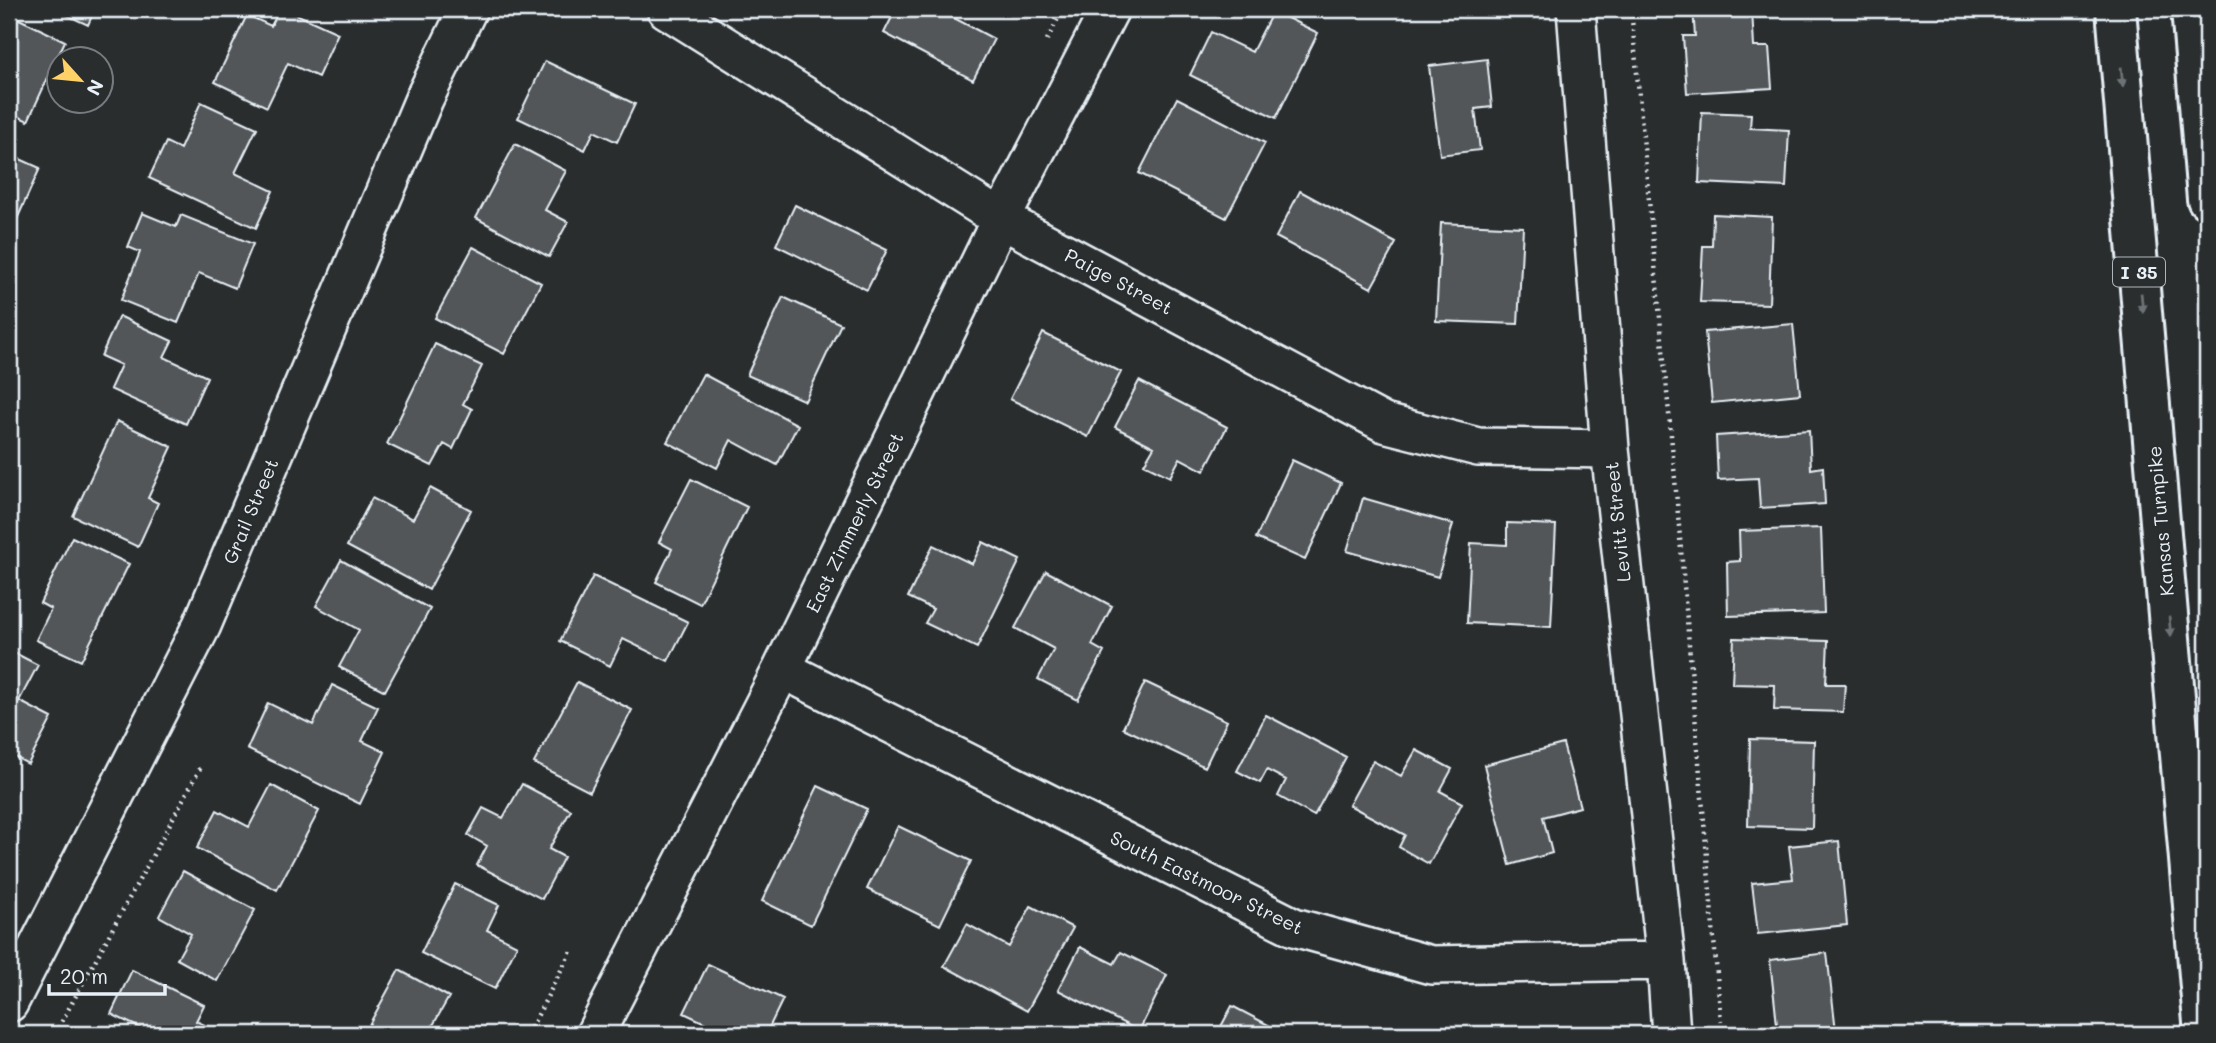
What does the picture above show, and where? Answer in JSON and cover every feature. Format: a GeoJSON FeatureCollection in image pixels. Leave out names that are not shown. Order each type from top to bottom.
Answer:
{"type":"FeatureCollection","features":[{"type":"Feature","properties":{"kind":"highway","name":"Kansas Turnpike"},"geometry":{"type":"LineString","coordinates":[[2116,9],[2204,1034]]}},
{"type":"Feature","properties":{"kind":"highway"},"geometry":{"type":"LineString","coordinates":[[2191,9],[2207,199]]}},
{"type":"Feature","properties":{"kind":"street","name":"Grail Street"},"geometry":{"type":"LineString","coordinates":[[9,1003],[202,625],[424,99],[468,9]]}},
{"type":"Feature","properties":{"kind":"street","name":"Paige Street"},"geometry":{"type":"LineString","coordinates":[[666,9],[1001,219],[1384,423],[1478,446],[1609,449]]}},
{"type":"Feature","properties":{"kind":"street","name":"East Zimmerly Street"},"geometry":{"type":"LineString","coordinates":[[595,1034],[782,669],[1001,219],[1110,9]]}},
{"type":"Feature","properties":{"kind":"street","name":"Levitt Street"},"geometry":{"type":"LineString","coordinates":[[1576,9],[1609,449],[1666,961],[1671,1034]]}},
{"type":"Feature","properties":{"kind":"street","name":"South Eastmoor Street"},"geometry":{"type":"LineString","coordinates":[[782,669],[1294,927],[1431,965],[1666,961]]}},
{"type":"Feature","properties":{"kind":"path"},"geometry":{"type":"LineString","coordinates":[[1046,40],[1063,9]]}},
{"type":"Feature","properties":{"kind":"path"},"geometry":{"type":"LineString","coordinates":[[1631,9],[1722,1034]]}},
{"type":"Feature","properties":{"kind":"path"},"geometry":{"type":"LineString","coordinates":[[55,1034],[202,765]]}},
{"type":"Feature","properties":{"kind":"path"},"geometry":{"type":"LineString","coordinates":[[528,1034],[572,949]]}},
{"type":"Feature","properties":{"kind":"building"},"geometry":{"type":"Polygon","coordinates":[[[54,9],[95,9],[88,25],[54,9]]]}},
{"type":"Feature","properties":{"kind":"building"},"geometry":{"type":"Polygon","coordinates":[[[280,9],[338,33],[318,77],[288,63],[267,107],[215,82],[247,15],[271,26],[280,9]]]}},
{"type":"Feature","properties":{"kind":"building"},"geometry":{"type":"Polygon","coordinates":[[[896,9],[937,9],[994,39],[973,80],[884,33],[896,9]]]}},
{"type":"Feature","properties":{"kind":"building"},"geometry":{"type":"Polygon","coordinates":[[[1693,9],[1752,9],[1754,47],[1769,47],[1772,88],[1687,93],[1683,36],[1695,36],[1693,9]]]}},
{"type":"Feature","properties":{"kind":"building"},"geometry":{"type":"Polygon","coordinates":[[[1273,11],[1318,33],[1276,118],[1190,75],[1211,32],[1252,52],[1273,11]]]}},
{"type":"Feature","properties":{"kind":"building"},"geometry":{"type":"Polygon","coordinates":[[[17,18],[65,41],[63,46],[46,46],[46,82],[28,121],[9,112],[9,35],[17,18]]]}},
{"type":"Feature","properties":{"kind":"building"},"geometry":{"type":"Polygon","coordinates":[[[1487,59],[1492,107],[1475,109],[1480,150],[1440,155],[1429,66],[1487,59]]]}},
{"type":"Feature","properties":{"kind":"building"},"geometry":{"type":"Polygon","coordinates":[[[545,61],[635,104],[617,142],[594,131],[585,150],[518,118],[545,61]]]}},
{"type":"Feature","properties":{"kind":"building"},"geometry":{"type":"Polygon","coordinates":[[[1177,98],[1265,143],[1226,218],[1139,173],[1177,98]]]}},
{"type":"Feature","properties":{"kind":"building"},"geometry":{"type":"Polygon","coordinates":[[[201,102],[257,128],[235,173],[273,191],[256,228],[149,178],[166,142],[180,149],[201,102]]]}},
{"type":"Feature","properties":{"kind":"building"},"geometry":{"type":"Polygon","coordinates":[[[1702,112],[1751,114],[1750,128],[1789,130],[1786,187],[1699,183],[1702,112]]]}},
{"type":"Feature","properties":{"kind":"building"},"geometry":{"type":"Polygon","coordinates":[[[9,135],[19,139],[11,155],[40,168],[9,237],[9,135]]]}},
{"type":"Feature","properties":{"kind":"building"},"geometry":{"type":"Polygon","coordinates":[[[515,144],[566,171],[545,210],[568,222],[549,257],[476,218],[515,144]]]}},
{"type":"Feature","properties":{"kind":"building"},"geometry":{"type":"Polygon","coordinates":[[[1300,191],[1396,243],[1371,288],[1276,237],[1300,191]]]}},
{"type":"Feature","properties":{"kind":"building"},"geometry":{"type":"Polygon","coordinates":[[[795,205],[887,250],[867,290],[776,245],[795,205]]]}},
{"type":"Feature","properties":{"kind":"building"},"geometry":{"type":"Polygon","coordinates":[[[142,213],[176,227],[181,215],[253,244],[235,288],[199,273],[178,323],[121,300],[140,252],[128,247],[142,213]]]}},
{"type":"Feature","properties":{"kind":"building"},"geometry":{"type":"Polygon","coordinates":[[[1713,214],[1772,217],[1769,304],[1700,302],[1703,246],[1712,246],[1713,214]]]}},
{"type":"Feature","properties":{"kind":"building"},"geometry":{"type":"Polygon","coordinates":[[[1441,223],[1523,227],[1518,324],[1436,321],[1441,223]]]}},
{"type":"Feature","properties":{"kind":"building"},"geometry":{"type":"Polygon","coordinates":[[[473,247],[541,283],[504,354],[435,318],[473,247]]]}},
{"type":"Feature","properties":{"kind":"building"},"geometry":{"type":"Polygon","coordinates":[[[783,297],[841,324],[805,401],[747,375],[783,297]]]}},
{"type":"Feature","properties":{"kind":"building"},"geometry":{"type":"Polygon","coordinates":[[[119,316],[172,341],[164,357],[207,377],[186,424],[110,389],[121,365],[101,356],[119,316]]]}},
{"type":"Feature","properties":{"kind":"building"},"geometry":{"type":"Polygon","coordinates":[[[1793,324],[1800,394],[1712,403],[1705,332],[1793,324]]]}},
{"type":"Feature","properties":{"kind":"building"},"geometry":{"type":"Polygon","coordinates":[[[1043,333],[1121,372],[1088,437],[1010,399],[1043,333]]]}},
{"type":"Feature","properties":{"kind":"building"},"geometry":{"type":"Polygon","coordinates":[[[435,344],[482,366],[463,404],[472,409],[453,449],[444,444],[432,466],[387,444],[435,344]]]}},
{"type":"Feature","properties":{"kind":"building"},"geometry":{"type":"Polygon","coordinates":[[[703,374],[798,425],[777,465],[731,440],[717,468],[667,442],[703,374]]]}},
{"type":"Feature","properties":{"kind":"building"},"geometry":{"type":"Polygon","coordinates":[[[1139,381],[1227,427],[1204,471],[1180,458],[1170,477],[1144,464],[1154,447],[1115,427],[1139,381]]]}},
{"type":"Feature","properties":{"kind":"building"},"geometry":{"type":"Polygon","coordinates":[[[117,421],[172,447],[148,498],[158,503],[138,547],[73,516],[117,421]]]}},
{"type":"Feature","properties":{"kind":"building"},"geometry":{"type":"Polygon","coordinates":[[[1809,430],[1811,469],[1823,467],[1825,504],[1760,508],[1758,478],[1718,480],[1716,436],[1809,430]]]}},
{"type":"Feature","properties":{"kind":"building"},"geometry":{"type":"Polygon","coordinates":[[[1292,460],[1341,483],[1305,560],[1256,538],[1292,460]]]}},
{"type":"Feature","properties":{"kind":"building"},"geometry":{"type":"Polygon","coordinates":[[[691,479],[747,507],[700,604],[656,582],[672,549],[659,542],[691,479]]]}},
{"type":"Feature","properties":{"kind":"building"},"geometry":{"type":"Polygon","coordinates":[[[430,488],[471,510],[429,590],[347,546],[372,498],[413,519],[430,488]]]}},
{"type":"Feature","properties":{"kind":"building"},"geometry":{"type":"Polygon","coordinates":[[[1363,498],[1453,524],[1438,577],[1347,551],[1363,498]]]}},
{"type":"Feature","properties":{"kind":"building"},"geometry":{"type":"Polygon","coordinates":[[[1507,523],[1556,525],[1551,627],[1467,623],[1471,543],[1507,545],[1507,523]]]}},
{"type":"Feature","properties":{"kind":"building"},"geometry":{"type":"Polygon","coordinates":[[[1821,528],[1824,613],[1728,616],[1727,562],[1740,561],[1739,531],[1821,528]]]}},
{"type":"Feature","properties":{"kind":"building"},"geometry":{"type":"Polygon","coordinates":[[[72,537],[129,564],[81,661],[36,640],[51,609],[40,603],[72,537]]]}},
{"type":"Feature","properties":{"kind":"building"},"geometry":{"type":"Polygon","coordinates":[[[983,542],[1020,560],[977,648],[925,623],[933,609],[908,597],[933,545],[972,564],[983,542]]]}},
{"type":"Feature","properties":{"kind":"building"},"geometry":{"type":"Polygon","coordinates":[[[341,560],[430,609],[385,691],[339,667],[359,630],[316,606],[341,560]]]}},
{"type":"Feature","properties":{"kind":"building"},"geometry":{"type":"Polygon","coordinates":[[[1046,571],[1112,606],[1092,645],[1104,652],[1078,700],[1038,679],[1054,649],[1015,628],[1046,571]]]}},
{"type":"Feature","properties":{"kind":"building"},"geometry":{"type":"Polygon","coordinates":[[[593,576],[688,622],[668,661],[623,639],[610,666],[560,641],[593,576]]]}},
{"type":"Feature","properties":{"kind":"building"},"geometry":{"type":"Polygon","coordinates":[[[1734,638],[1828,641],[1826,684],[1845,684],[1843,712],[1774,710],[1775,685],[1732,684],[1734,638]]]}},
{"type":"Feature","properties":{"kind":"building"},"geometry":{"type":"Polygon","coordinates":[[[9,650],[38,665],[19,701],[52,718],[28,764],[9,754],[9,650]]]}},
{"type":"Feature","properties":{"kind":"building"},"geometry":{"type":"Polygon","coordinates":[[[577,682],[632,710],[590,792],[534,763],[577,682]]]}},
{"type":"Feature","properties":{"kind":"building"},"geometry":{"type":"Polygon","coordinates":[[[1145,682],[1227,721],[1205,767],[1123,728],[1145,682]]]}},
{"type":"Feature","properties":{"kind":"building"},"geometry":{"type":"Polygon","coordinates":[[[332,685],[378,707],[362,741],[385,752],[360,804],[247,749],[268,703],[313,725],[332,685]]]}},
{"type":"Feature","properties":{"kind":"building"},"geometry":{"type":"Polygon","coordinates":[[[1266,715],[1346,757],[1314,816],[1278,796],[1286,780],[1267,770],[1260,783],[1237,771],[1266,715]]]}},
{"type":"Feature","properties":{"kind":"building"},"geometry":{"type":"Polygon","coordinates":[[[1750,739],[1814,741],[1812,828],[1748,826],[1750,739]]]}},
{"type":"Feature","properties":{"kind":"building"},"geometry":{"type":"Polygon","coordinates":[[[1563,744],[1580,807],[1543,817],[1552,853],[1510,865],[1484,765],[1563,744]]]}},
{"type":"Feature","properties":{"kind":"building"},"geometry":{"type":"Polygon","coordinates":[[[1416,750],[1452,769],[1440,791],[1462,803],[1429,864],[1399,847],[1405,835],[1349,805],[1373,761],[1401,776],[1416,750]]]}},
{"type":"Feature","properties":{"kind":"building"},"geometry":{"type":"Polygon","coordinates":[[[522,784],[571,810],[549,849],[564,857],[542,899],[477,865],[487,846],[468,835],[483,808],[503,818],[522,784]]]}},
{"type":"Feature","properties":{"kind":"building"},"geometry":{"type":"Polygon","coordinates":[[[271,785],[319,811],[277,890],[197,848],[217,810],[249,827],[271,785]]]}},
{"type":"Feature","properties":{"kind":"building"},"geometry":{"type":"Polygon","coordinates":[[[818,786],[867,809],[811,925],[762,901],[818,786]]]}},
{"type":"Feature","properties":{"kind":"building"},"geometry":{"type":"Polygon","coordinates":[[[898,826],[971,861],[940,925],[867,889],[898,826]]]}},
{"type":"Feature","properties":{"kind":"building"},"geometry":{"type":"Polygon","coordinates":[[[1839,841],[1847,925],[1758,934],[1752,883],[1793,879],[1789,846],[1839,841]]]}},
{"type":"Feature","properties":{"kind":"building"},"geometry":{"type":"Polygon","coordinates":[[[183,871],[255,910],[217,981],[177,959],[191,934],[159,916],[183,871]]]}},
{"type":"Feature","properties":{"kind":"building"},"geometry":{"type":"Polygon","coordinates":[[[455,884],[499,905],[487,930],[517,945],[495,989],[421,953],[455,884]]]}},
{"type":"Feature","properties":{"kind":"building"},"geometry":{"type":"Polygon","coordinates":[[[1031,906],[1073,928],[1027,1011],[944,966],[967,924],[1009,947],[1031,906]]]}},
{"type":"Feature","properties":{"kind":"building"},"geometry":{"type":"Polygon","coordinates":[[[1080,947],[1114,964],[1121,952],[1167,975],[1139,1031],[1058,990],[1080,947]]]}},
{"type":"Feature","properties":{"kind":"building"},"geometry":{"type":"Polygon","coordinates":[[[1827,953],[1836,1031],[1778,1034],[1770,960],[1827,953]]]}},
{"type":"Feature","properties":{"kind":"building"},"geometry":{"type":"Polygon","coordinates":[[[708,964],[783,999],[766,1034],[715,1034],[718,1029],[684,1013],[708,964]]]}},
{"type":"Feature","properties":{"kind":"building"},"geometry":{"type":"Polygon","coordinates":[[[132,970],[204,1005],[196,1021],[213,1029],[211,1034],[137,1034],[140,1028],[111,1014],[132,970]]]}},
{"type":"Feature","properties":{"kind":"building"},"geometry":{"type":"Polygon","coordinates":[[[399,970],[449,997],[428,1034],[364,1034],[399,970]]]}},
{"type":"Feature","properties":{"kind":"building"},"geometry":{"type":"Polygon","coordinates":[[[1232,1006],[1276,1029],[1273,1034],[1217,1034],[1232,1006]]]}}]}
